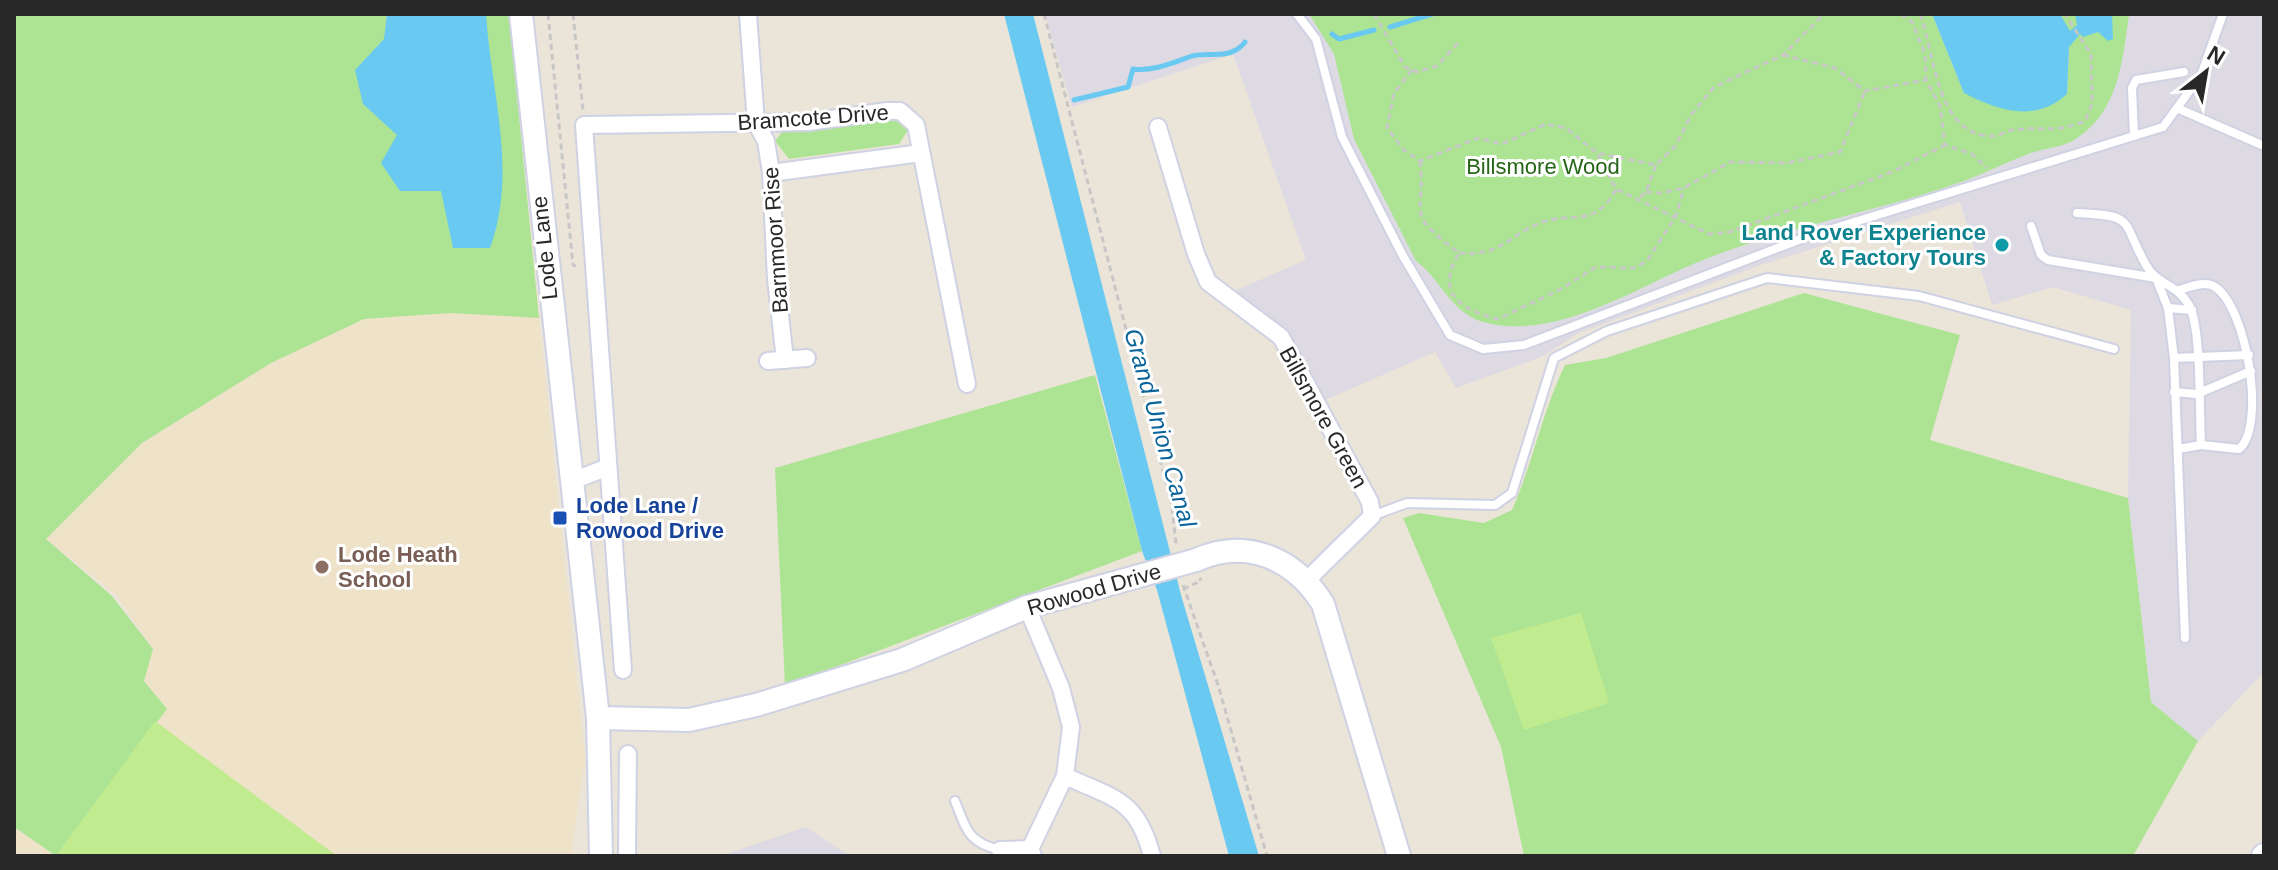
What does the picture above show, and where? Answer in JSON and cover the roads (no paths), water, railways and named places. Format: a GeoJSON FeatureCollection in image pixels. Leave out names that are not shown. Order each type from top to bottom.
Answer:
{"type":"FeatureCollection","features":[{"type":"Feature","properties":{"kind":"street","name":"Lode Lane"},"geometry":{"type":"LineString","coordinates":[[521,14],[598,718],[601,856]]}},
{"type":"Feature","properties":{"kind":"street","name":"Barnmoor Rise"},"geometry":{"type":"LineString","coordinates":[[748,14],[756,123],[766,141],[771,173],[777,360],[807,358]]}},
{"type":"Feature","properties":{"kind":"street","name":"Bramcote Drive"},"geometry":{"type":"LineString","coordinates":[[608,467],[584,125],[809,122],[900,111],[916,125],[967,384]]}},
{"type":"Feature","properties":{"kind":"street","name":"Billsmore Green"},"geometry":{"type":"LineString","coordinates":[[1158,127],[1196,254],[1208,282],[1281,337],[1370,502],[1372,516],[1307,580]]}},
{"type":"Feature","properties":{"kind":"street"},"geometry":{"type":"LineString","coordinates":[[771,173],[921,153]]}},
{"type":"Feature","properties":{"kind":"street"},"geometry":{"type":"LineString","coordinates":[[570,482],[608,467],[623,670]]}},
{"type":"Feature","properties":{"kind":"street","name":"Rowood Drive"},"geometry":{"type":"LineString","coordinates":[[598,718],[689,720],[756,705],[835,684],[902,660],[1027,607],[1241,551],[1290,565],[1307,580]]}},
{"type":"Feature","properties":{"kind":"street"},"geometry":{"type":"LineString","coordinates":[[1307,580],[1323,604],[1399,856]]}},
{"type":"Feature","properties":{"kind":"street"},"geometry":{"type":"LineString","coordinates":[[1000,850],[1031,852],[1065,776],[1071,727],[1061,688],[1027,607]]}},
{"type":"Feature","properties":{"kind":"street"},"geometry":{"type":"LineString","coordinates":[[627,856],[628,754]]}},
{"type":"Feature","properties":{"kind":"street"},"geometry":{"type":"LineString","coordinates":[[1065,776],[1122,802],[1135,812],[1145,830],[1152,856]]}},
{"type":"Feature","properties":{"kind":"lane"},"geometry":{"type":"LineString","coordinates":[[1297,14],[1316,39],[1342,137],[1403,256],[1450,335],[1483,349],[1524,345],[1809,236],[2163,127],[2201,75],[2223,14]]}},
{"type":"Feature","properties":{"kind":"lane"},"geometry":{"type":"LineString","coordinates":[[2134,136],[2132,88],[2136,80],[2184,72]]}},
{"type":"Feature","properties":{"kind":"lane"},"geometry":{"type":"LineString","coordinates":[[2177,108],[2264,146]]}},
{"type":"Feature","properties":{"kind":"lane"},"geometry":{"type":"LineString","coordinates":[[2077,213],[2114,215],[2133,231],[2146,266],[2156,278],[2168,308],[2174,358],[2185,638]]}},
{"type":"Feature","properties":{"kind":"lane"},"geometry":{"type":"LineString","coordinates":[[2031,226],[2041,255],[2048,260],[2156,278],[2179,290],[2192,310],[2198,358],[2201,445]]}},
{"type":"Feature","properties":{"kind":"lane"},"geometry":{"type":"LineString","coordinates":[[1372,516],[1407,503],[1495,505],[1512,493],[1554,358],[1607,331],[1767,278],[1919,296],[2114,349]]}},
{"type":"Feature","properties":{"kind":"lane"},"geometry":{"type":"LineString","coordinates":[[2178,449],[2201,445],[2239,449],[2247,443],[2251,431],[2249,355],[2229,304],[2217,287],[2206,283],[2179,290]]}},
{"type":"Feature","properties":{"kind":"lane"},"geometry":{"type":"LineString","coordinates":[[2168,308],[2192,310]]}},
{"type":"Feature","properties":{"kind":"lane"},"geometry":{"type":"LineString","coordinates":[[2174,358],[2249,355]]}},
{"type":"Feature","properties":{"kind":"lane"},"geometry":{"type":"LineString","coordinates":[[2174,392],[2197,394],[2251,371]]}},
{"type":"Feature","properties":{"kind":"lane"},"geometry":{"type":"LineString","coordinates":[[955,801],[971,838],[980,845],[1000,850]]}},
{"type":"Feature","properties":{"kind":"water"},"geometry":{"type":"Polygon","coordinates":[[[387,14],[486,14],[502,161],[498,219],[490,248],[453,248],[441,191],[400,191],[381,163],[397,135],[363,104],[355,70],[384,39],[387,14]]]}},
{"type":"Feature","properties":{"kind":"water"},"geometry":{"type":"Polygon","coordinates":[[[1004,14],[1033,14],[1181,595],[1259,856],[1229,856],[1157,590],[1142,551],[1004,14]]]}},
{"type":"Feature","properties":{"kind":"water"},"geometry":{"type":"Polygon","coordinates":[[[1932,14],[2060,14],[2070,31],[2077,25],[2075,14],[2112,14],[2113,39],[2108,41],[2098,32],[2083,37],[2080,34],[2069,47],[2067,94],[2042,109],[2017,111],[1990,105],[1964,93],[1932,14]]]}},
{"type":"Feature","properties":{"kind":"waterway"},"geometry":{"type":"LineString","coordinates":[[1390,27],[1432,14]]}},
{"type":"Feature","properties":{"kind":"waterway"},"geometry":{"type":"LineString","coordinates":[[1332,34],[1339,39],[1374,30]]}},
{"type":"Feature","properties":{"kind":"waterway"},"geometry":{"type":"LineString","coordinates":[[1074,100],[1128,87],[1133,69],[1156,68],[1197,55],[1226,54],[1245,42]]}},
{"type":"Feature","properties":{"kind":"place","name":"Land Rover Experience & Factory Tours"},"geometry":{"type":"Point","coordinates":[2002,245]}},
{"type":"Feature","properties":{"kind":"place","name":"Lode Lane / Rowood Drive"},"geometry":{"type":"Point","coordinates":[560,518]}},
{"type":"Feature","properties":{"kind":"place","name":"Lode Heath School"},"geometry":{"type":"Point","coordinates":[322,567]}},
{"type":"Feature","properties":{"kind":"park label","name":"Billsmore Wood"},"geometry":{"type":"Point","coordinates":[1543,166]}},
{"type":"Feature","properties":{"kind":"water label","name":"Grand Union Canal"},"geometry":{"type":"Point","coordinates":[1160,428]}}]}
